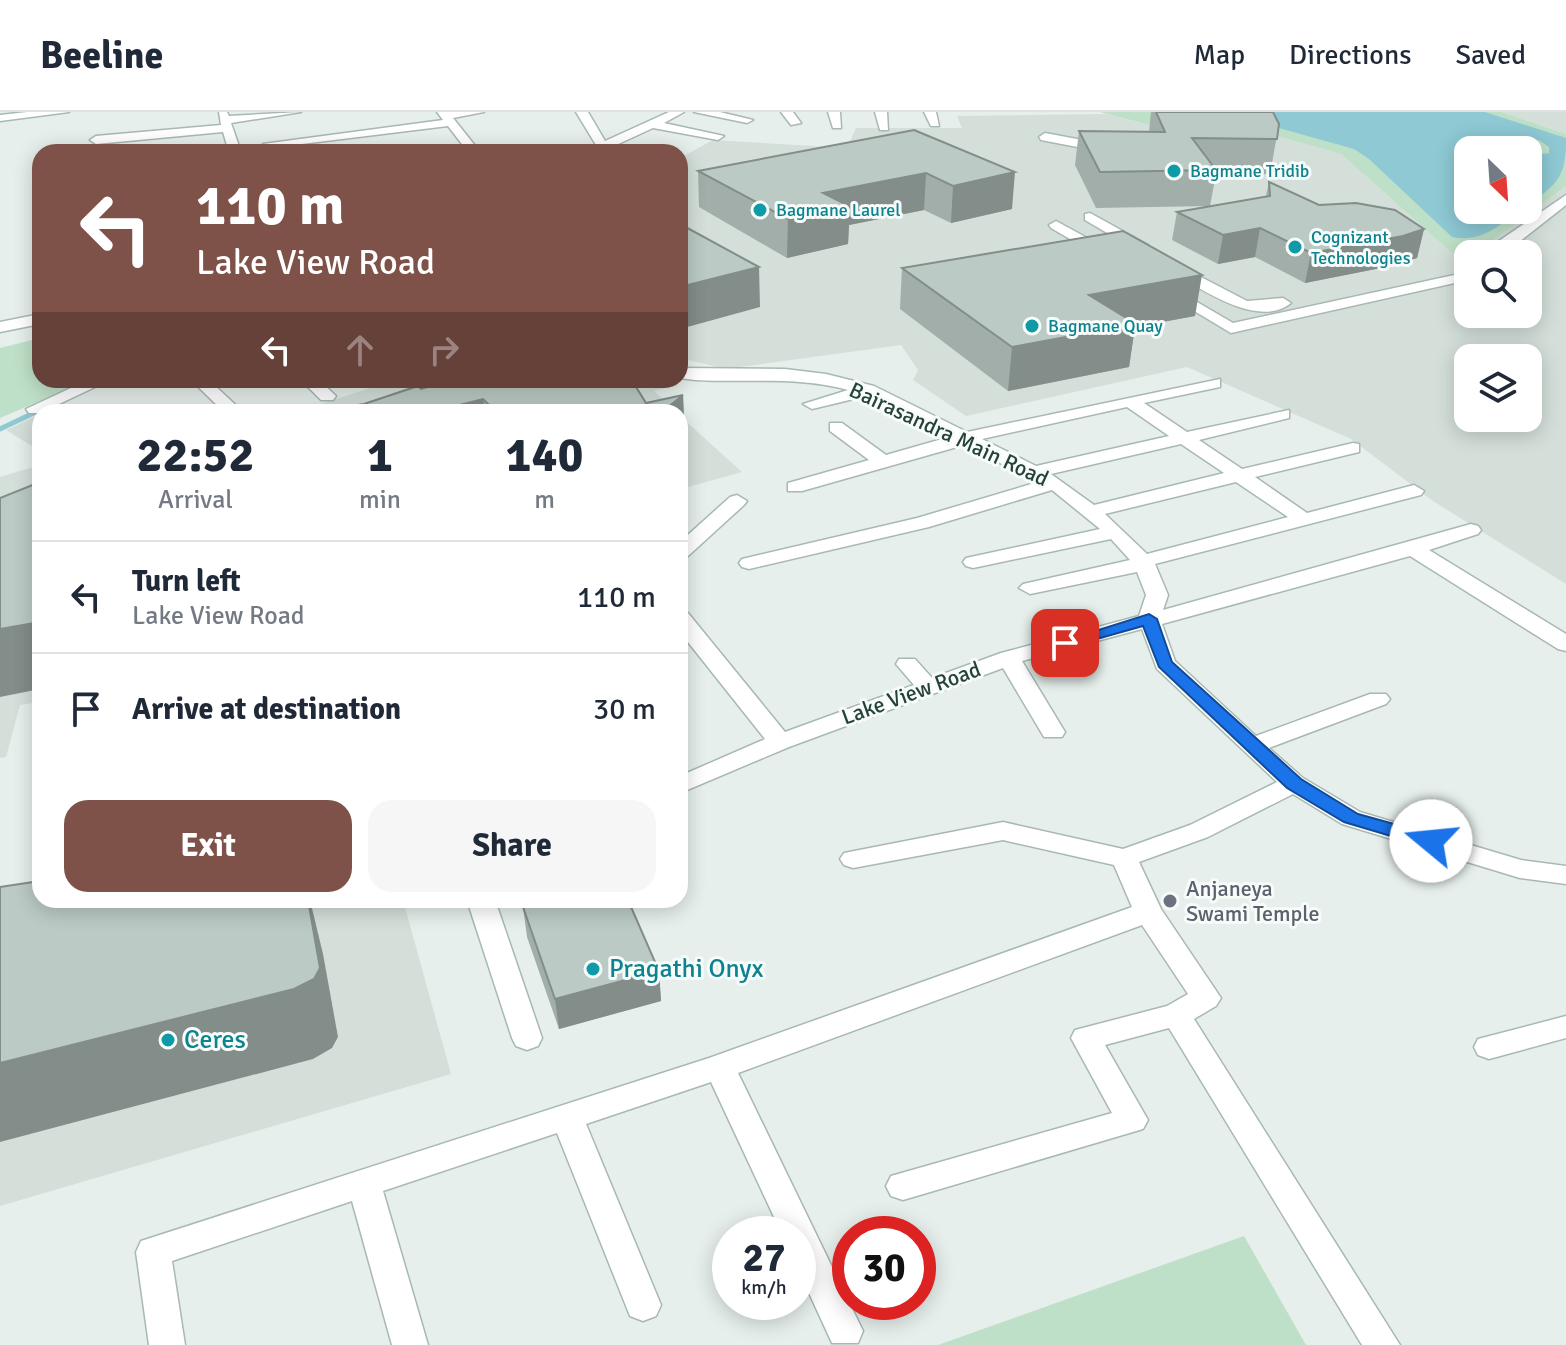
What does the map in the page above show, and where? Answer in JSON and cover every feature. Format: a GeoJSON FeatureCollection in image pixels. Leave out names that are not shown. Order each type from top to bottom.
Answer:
{"type":"FeatureCollection","features":[{"type":"Feature","properties":{"kind":"street"},"geometry":{"type":"LineString","coordinates":[[0,116],[30,112]]}},
{"type":"Feature","properties":{"kind":"street"},"geometry":{"type":"LineString","coordinates":[[0,116],[63,112]]}},
{"type":"Feature","properties":{"kind":"street"},"geometry":{"type":"LineString","coordinates":[[96,140],[224,118],[295,112]]}},
{"type":"Feature","properties":{"kind":"street"},"geometry":{"type":"LineString","coordinates":[[262,132],[478,112]]}},
{"type":"Feature","properties":{"kind":"street"},"geometry":{"type":"LineString","coordinates":[[610,144],[678,112]]}},
{"type":"Feature","properties":{"kind":"street"},"geometry":{"type":"LineString","coordinates":[[700,112],[747,120]]}},
{"type":"Feature","properties":{"kind":"street"},"geometry":{"type":"LineString","coordinates":[[787,112],[795,123]]}},
{"type":"Feature","properties":{"kind":"street"},"geometry":{"type":"LineString","coordinates":[[834,112],[837,126]]}},
{"type":"Feature","properties":{"kind":"street"},"geometry":{"type":"LineString","coordinates":[[881,112],[884,128]]}},
{"type":"Feature","properties":{"kind":"street"},"geometry":{"type":"LineString","coordinates":[[207,114],[224,118]]}},
{"type":"Feature","properties":{"kind":"street"},"geometry":{"type":"LineString","coordinates":[[446,115],[468,144]]}},
{"type":"Feature","properties":{"kind":"street"},"geometry":{"type":"LineString","coordinates":[[269,144],[446,115]]}},
{"type":"Feature","properties":{"kind":"street"},"geometry":{"type":"LineString","coordinates":[[569,122],[584,116],[595,144]]}},
{"type":"Feature","properties":{"kind":"street"},"geometry":{"type":"LineString","coordinates":[[224,118],[233,144]]}},
{"type":"Feature","properties":{"kind":"street"},"geometry":{"type":"LineString","coordinates":[[652,124],[718,136]]}},
{"type":"Feature","properties":{"kind":"street"},"geometry":{"type":"LineString","coordinates":[[313,126],[320,144]]}},
{"type":"Feature","properties":{"kind":"street"},"geometry":{"type":"LineString","coordinates":[[378,144],[461,134]]}},
{"type":"Feature","properties":{"kind":"street"},"geometry":{"type":"LineString","coordinates":[[1045,137],[1095,152],[1107,144]]}},
{"type":"Feature","properties":{"kind":"street"},"geometry":{"type":"LineString","coordinates":[[1513,240],[1566,199]]}},
{"type":"Feature","properties":{"kind":"street"},"geometry":{"type":"LineString","coordinates":[[1090,217],[1151,260],[1269,319]]}},
{"type":"Feature","properties":{"kind":"street"},"geometry":{"type":"LineString","coordinates":[[1538,240],[1566,218]]}},
{"type":"Feature","properties":{"kind":"street"},"geometry":{"type":"LineString","coordinates":[[1056,225],[1117,261]]}},
{"type":"Feature","properties":{"kind":"street"},"geometry":{"type":"LineString","coordinates":[[1199,310],[1220,304],[1270,306],[1341,293],[1454,264]]}},
{"type":"Feature","properties":{"kind":"street"},"geometry":{"type":"LineString","coordinates":[[1151,281],[1231,328],[1454,279]]}},
{"type":"Feature","properties":{"kind":"street"},"geometry":{"type":"LineString","coordinates":[[0,327],[32,321]]}},
{"type":"Feature","properties":{"kind":"street","name":"Bairasandra Main Road"},"geometry":{"type":"LineString","coordinates":[[688,375],[701,377],[802,375],[868,390],[1055,483],[1116,532],[1143,561],[1157,595],[1149,619],[1165,664],[1294,784],[1351,818],[1520,869],[1566,875]]}},
{"type":"Feature","properties":{"kind":"street"},"geometry":{"type":"LineString","coordinates":[[795,487],[967,438],[1214,383]]}},
{"type":"Feature","properties":{"kind":"street"},"geometry":{"type":"LineString","coordinates":[[47,404],[84,388]]}},
{"type":"Feature","properties":{"kind":"street"},"geometry":{"type":"LineString","coordinates":[[208,388],[225,404]]}},
{"type":"Feature","properties":{"kind":"street"},"geometry":{"type":"LineString","coordinates":[[318,388],[327,396]]}},
{"type":"Feature","properties":{"kind":"street"},"geometry":{"type":"LineString","coordinates":[[812,404],[868,390]]}},
{"type":"Feature","properties":{"kind":"street"},"geometry":{"type":"LineString","coordinates":[[1130,401],[1305,520]]}},
{"type":"Feature","properties":{"kind":"street"},"geometry":{"type":"LineString","coordinates":[[1035,472],[1283,414]]}},
{"type":"Feature","properties":{"kind":"street"},"geometry":{"type":"LineString","coordinates":[[836,427],[882,461]]}},
{"type":"Feature","properties":{"kind":"street"},"geometry":{"type":"LineString","coordinates":[[1092,511],[1353,448]]}},
{"type":"Feature","properties":{"kind":"street"},"geometry":{"type":"LineString","coordinates":[[749,563],[922,523],[1055,483]]}},
{"type":"Feature","properties":{"kind":"street"},"geometry":{"type":"LineString","coordinates":[[1030,588],[1130,568],[1143,561],[1414,491]]}},
{"type":"Feature","properties":{"kind":"street"},"geometry":{"type":"LineString","coordinates":[[688,546],[737,501]]}},
{"type":"Feature","properties":{"kind":"street","name":"Lake View Road"},"geometry":{"type":"LineString","coordinates":[[688,782],[780,742],[1009,658],[1413,549],[1471,530]]}},
{"type":"Feature","properties":{"kind":"street"},"geometry":{"type":"LineString","coordinates":[[973,562],[1116,532]]}},
{"type":"Feature","properties":{"kind":"street"},"geometry":{"type":"LineString","coordinates":[[1413,549],[1566,644]]}},
{"type":"Feature","properties":{"kind":"street"},"geometry":{"type":"LineString","coordinates":[[688,628],[780,742]]}},
{"type":"Feature","properties":{"kind":"street"},"geometry":{"type":"LineString","coordinates":[[1009,658],[1053,732]]}},
{"type":"Feature","properties":{"kind":"street"},"geometry":{"type":"LineString","coordinates":[[907,664],[927,686]]}},
{"type":"Feature","properties":{"kind":"street"},"geometry":{"type":"LineString","coordinates":[[1251,746],[1378,699]]}},
{"type":"Feature","properties":{"kind":"street"},"geometry":{"type":"LineString","coordinates":[[853,859],[1003,831],[1124,858],[1199,831],[1294,784]]}},
{"type":"Feature","properties":{"kind":"street"},"geometry":{"type":"LineString","coordinates":[[903,1186],[1132,1120],[1086,1038],[1176,1015],[1206,998],[1148,912],[1124,858]]}},
{"type":"Feature","properties":{"kind":"street"},"geometry":{"type":"LineString","coordinates":[[42,910],[56,908]]}},
{"type":"Feature","properties":{"kind":"street"},"geometry":{"type":"LineString","coordinates":[[484,908],[527,1038]]}},
{"type":"Feature","properties":{"kind":"street"},"geometry":{"type":"LineString","coordinates":[[167,1345],[153,1252],[568,1119],[1148,912]]}},
{"type":"Feature","properties":{"kind":"street"},"geometry":{"type":"LineString","coordinates":[[1176,1015],[1382,1345]]}},
{"type":"Feature","properties":{"kind":"street"},"geometry":{"type":"LineString","coordinates":[[1489,1047],[1566,1027]]}},
{"type":"Feature","properties":{"kind":"street"},"geometry":{"type":"LineString","coordinates":[[720,1067],[845,1331]]}},
{"type":"Feature","properties":{"kind":"street"},"geometry":{"type":"LineString","coordinates":[[568,1119],[643,1305]]}},
{"type":"Feature","properties":{"kind":"street"},"geometry":{"type":"LineString","coordinates":[[364,1183],[410,1345]]}},
{"type":"Feature","properties":{"kind":"shaded area"},"geometry":{"type":"Polygon","coordinates":[[[1502,112],[1566,112],[1566,134],[1502,112]]]}},
{"type":"Feature","properties":{"kind":"shaded area"},"geometry":{"type":"Polygon","coordinates":[[[1107,114],[1172,131],[1255,130],[1341,154],[1454,254],[1454,328],[1542,328],[1542,240],[1494,240],[1515,224],[1542,224],[1542,204],[1566,186],[1566,584],[1433,501],[1351,439],[1187,367],[966,416],[913,380],[918,370],[901,345],[726,369],[688,360],[688,154],[713,140],[847,148],[856,128],[962,128],[957,116],[1107,114]]]}},
{"type":"Feature","properties":{"kind":"shaded area"},"geometry":{"type":"Polygon","coordinates":[[[370,388],[666,388],[654,391],[668,404],[321,404],[370,388]]]}},
{"type":"Feature","properties":{"kind":"shaded area"},"geometry":{"type":"Polygon","coordinates":[[[32,418],[32,446],[6,430],[32,418]]]}},
{"type":"Feature","properties":{"kind":"shaded area"},"geometry":{"type":"Polygon","coordinates":[[[688,423],[742,472],[688,487],[688,423]]]}},
{"type":"Feature","properties":{"kind":"shaded area"},"geometry":{"type":"Polygon","coordinates":[[[32,467],[32,703],[20,705],[6,757],[0,758],[0,477],[32,467]]]}},
{"type":"Feature","properties":{"kind":"shaded area"},"geometry":{"type":"Polygon","coordinates":[[[95,908],[405,908],[451,1074],[0,1206],[0,921],[95,908]]]}},
{"type":"Feature","properties":{"kind":"green space"},"geometry":{"type":"Polygon","coordinates":[[[1100,112],[1502,112],[1566,134],[1566,186],[1542,204],[1542,136],[1454,136],[1454,224],[1515,224],[1494,240],[1454,240],[1453,254],[1341,154],[1255,130],[1172,131],[1100,112]]]}},
{"type":"Feature","properties":{"kind":"green space"},"geometry":{"type":"Polygon","coordinates":[[[32,340],[32,388],[70,388],[0,418],[0,348],[32,340]]]}},
{"type":"Feature","properties":{"kind":"green space"},"geometry":{"type":"Polygon","coordinates":[[[1244,1236],[1306,1345],[938,1345],[1244,1236]]]}},
{"type":"Feature","properties":{"kind":"water"},"geometry":{"type":"Polygon","coordinates":[[[1222,112],[1485,112],[1566,138],[1559,178],[1542,195],[1542,154],[1549,153],[1549,147],[1542,142],[1542,136],[1454,136],[1454,224],[1501,224],[1472,238],[1452,237],[1369,159],[1354,149],[1222,112]]]}},
{"type":"Feature","properties":{"kind":"building"},"geometry":{"type":"Polygon","coordinates":[[[1156,112],[1273,112],[1279,124],[1277,139],[1192,138],[1216,170],[1100,172],[1079,131],[1165,132],[1156,112]]]}},
{"type":"Feature","properties":{"kind":"building"},"geometry":{"type":"Polygon","coordinates":[[[914,130],[1015,172],[953,186],[926,173],[823,193],[849,206],[788,219],[698,171],[914,130]]]}},
{"type":"Feature","properties":{"kind":"building"},"geometry":{"type":"Polygon","coordinates":[[[1269,182],[1319,205],[1356,203],[1395,210],[1424,229],[1403,236],[1311,253],[1260,228],[1223,235],[1177,212],[1270,196],[1269,182]]]}},
{"type":"Feature","properties":{"kind":"building"},"geometry":{"type":"Polygon","coordinates":[[[688,228],[759,267],[688,285],[688,228]]]}},
{"type":"Feature","properties":{"kind":"building"},"geometry":{"type":"Polygon","coordinates":[[[1123,231],[1202,275],[1089,295],[1136,324],[1012,347],[902,268],[1123,231]]]}},
{"type":"Feature","properties":{"kind":"building"},"geometry":{"type":"Polygon","coordinates":[[[412,388],[637,388],[646,403],[683,395],[672,404],[488,404],[483,399],[463,404],[364,404],[412,388]]]}},
{"type":"Feature","properties":{"kind":"building"},"geometry":{"type":"Polygon","coordinates":[[[32,485],[32,623],[0,629],[0,498],[32,485]]]}},
{"type":"Feature","properties":{"kind":"building"},"geometry":{"type":"Polygon","coordinates":[[[32,882],[32,908],[309,908],[320,968],[314,979],[294,989],[0,1063],[0,887],[32,882]]]}},
{"type":"Feature","properties":{"kind":"building","name":"Pragathi Onyx"},"geometry":{"type":"Polygon","coordinates":[[[523,908],[631,908],[659,971],[555,999],[523,908]]]}},
{"type":"Feature","properties":{"kind":"waterway"},"geometry":{"type":"LineString","coordinates":[[0,429],[32,414]]}},
{"type":"Feature","properties":{"kind":"place","name":"Bagmane Tridib"},"geometry":{"type":"Point","coordinates":[1174,171]}},
{"type":"Feature","properties":{"kind":"place","name":"Bagmane Laurel"},"geometry":{"type":"Point","coordinates":[760,210]}},
{"type":"Feature","properties":{"kind":"place","name":"Cognizant Technologies"},"geometry":{"type":"Point","coordinates":[1295,247]}},
{"type":"Feature","properties":{"kind":"place","name":"Bagmane Quay"},"geometry":{"type":"Point","coordinates":[1032,326]}},
{"type":"Feature","properties":{"kind":"place","name":"Anjaneya Swami Temple"},"geometry":{"type":"Point","coordinates":[1170,901]}},
{"type":"Feature","properties":{"kind":"place","name":"Pragathi Onyx"},"geometry":{"type":"Point","coordinates":[593,969]}},
{"type":"Feature","properties":{"kind":"place","name":"Ceres"},"geometry":{"type":"Point","coordinates":[168,1040]}},
{"type":"Feature","properties":{"kind":"route"},"geometry":{"type":"LineString","coordinates":[[1065,643],[1149,619],[1165,664],[1294,784],[1351,818],[1431,841]]}}]}
